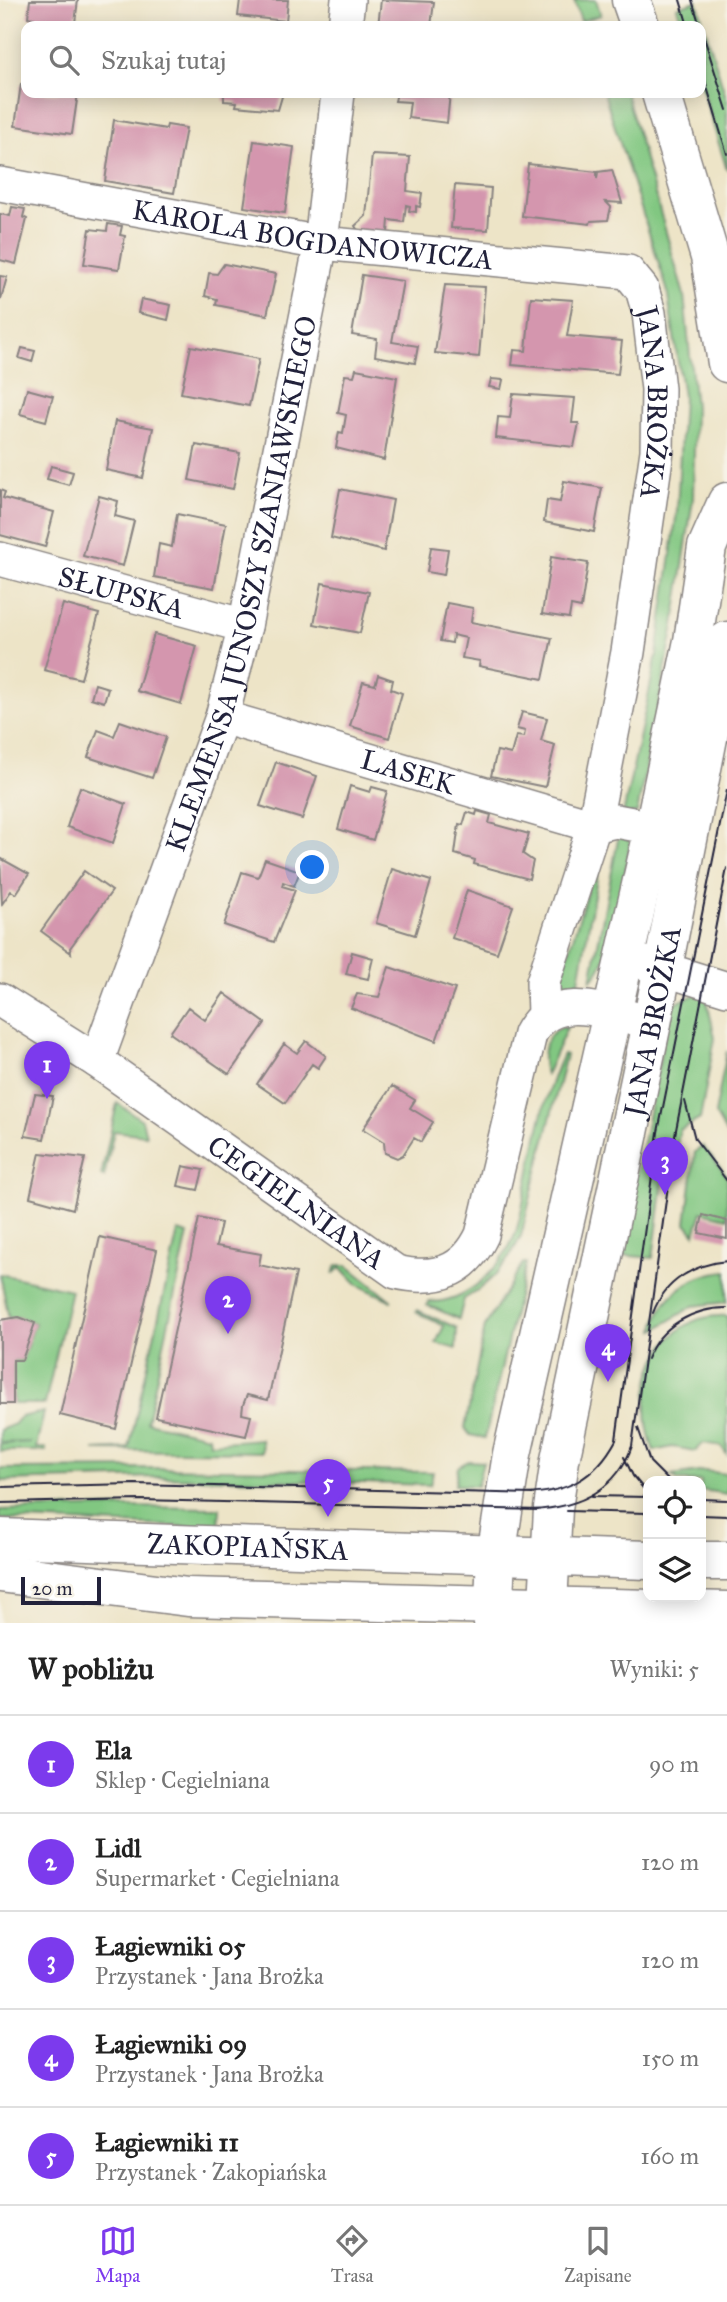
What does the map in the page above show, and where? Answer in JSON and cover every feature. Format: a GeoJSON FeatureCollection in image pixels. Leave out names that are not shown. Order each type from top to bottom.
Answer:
{"type":"FeatureCollection","features":[{"type":"Feature","properties":{"kind":"main road"},"geometry":{"type":"LineString","coordinates":[[631,0],[638,21]]}},
{"type":"Feature","properties":{"kind":"main road"},"geometry":{"type":"LineString","coordinates":[[662,98],[710,257],[727,363]]}},
{"type":"Feature","properties":{"kind":"main road","name":"JANA BROŻKA"},"geometry":{"type":"LineString","coordinates":[[493,1615],[496,1556],[512,1454],[654,828],[693,641],[707,547],[727,502]]}},
{"type":"Feature","properties":{"kind":"main road","name":"JANA BROŻKA"},"geometry":{"type":"LineString","coordinates":[[547,1616],[560,1460],[663,969],[727,640]]}},
{"type":"Feature","properties":{"kind":"main road","name":"ZAKOPIAŃSKA"},"geometry":{"type":"LineString","coordinates":[[0,1538],[643,1560]]}},
{"type":"Feature","properties":{"kind":"main road"},"geometry":{"type":"LineString","coordinates":[[706,1561],[727,1561]]}},
{"type":"Feature","properties":{"kind":"main road","name":"ZAKOPIAŃSKA"},"geometry":{"type":"LineString","coordinates":[[0,1573],[188,1597],[493,1615],[727,1611]]}},
{"type":"Feature","properties":{"kind":"street"},"geometry":{"type":"LineString","coordinates":[[346,21],[348,0]]}},
{"type":"Feature","properties":{"kind":"street","name":"KLEMENSA JUNOSZY SZANIAWSKIEGO"},"geometry":{"type":"LineString","coordinates":[[97,1061],[222,717],[245,626],[321,243],[337,98]]}},
{"type":"Feature","properties":{"kind":"street","name":"KAROLA BOGDANOWICZA"},"geometry":{"type":"LineString","coordinates":[[0,184],[321,243],[628,272]]}},
{"type":"Feature","properties":{"kind":"street","name":"JANA BROŻKA"},"geometry":{"type":"LineString","coordinates":[[544,1016],[543,982],[594,826],[628,652],[657,451],[658,389],[649,313],[642,289],[628,272]]}},
{"type":"Feature","properties":{"kind":"street","name":"SŁUPSKA"},"geometry":{"type":"LineString","coordinates":[[0,559],[245,626]]}},
{"type":"Feature","properties":{"kind":"street","name":"LASEK"},"geometry":{"type":"LineString","coordinates":[[222,717],[594,826]]}},
{"type":"Feature","properties":{"kind":"street"},"geometry":{"type":"LineString","coordinates":[[594,826],[616,821],[654,828]]}},
{"type":"Feature","properties":{"kind":"street"},"geometry":{"type":"LineString","coordinates":[[625,957],[727,989]]}},
{"type":"Feature","properties":{"kind":"street","name":"CEGIELNIANA"},"geometry":{"type":"LineString","coordinates":[[0,1000],[97,1061],[396,1272],[419,1277],[436,1275],[459,1265],[474,1253],[482,1235],[530,1034],[544,1016]]}},
{"type":"Feature","properties":{"kind":"street"},"geometry":{"type":"LineString","coordinates":[[544,1016],[570,1006],[652,1023]]}},
{"type":"Feature","properties":{"kind":"green space"},"geometry":{"type":"Polygon","coordinates":[[[574,0],[596,0],[601,15],[581,21],[574,0]]]}},
{"type":"Feature","properties":{"kind":"green space"},"geometry":{"type":"Polygon","coordinates":[[[697,1],[703,21],[681,21],[677,7],[697,1]]]}},
{"type":"Feature","properties":{"kind":"green space"},"geometry":{"type":"Polygon","coordinates":[[[706,31],[727,101],[727,170],[705,98],[706,31]]]}},
{"type":"Feature","properties":{"kind":"green space"},"geometry":{"type":"Polygon","coordinates":[[[606,98],[627,98],[684,295],[695,407],[693,499],[674,625],[637,813],[623,815],[657,654],[677,511],[683,396],[667,289],[606,98]]]}},
{"type":"Feature","properties":{"kind":"green space"},"geometry":{"type":"Polygon","coordinates":[[[619,834],[630,842],[622,895],[606,955],[591,980],[619,834]]]}},
{"type":"Feature","properties":{"kind":"green space"},"geometry":{"type":"Polygon","coordinates":[[[604,838],[578,987],[564,987],[559,983],[604,838]]]}},
{"type":"Feature","properties":{"kind":"green space"},"geometry":{"type":"Polygon","coordinates":[[[697,994],[706,996],[715,1038],[700,1119],[680,1130],[672,1168],[665,1167],[653,1258],[620,1255],[671,1005],[697,994]]]}},
{"type":"Feature","properties":{"kind":"green space"},"geometry":{"type":"Polygon","coordinates":[[[568,1025],[546,1075],[543,1059],[549,1037],[560,1027],[568,1025]]]}},
{"type":"Feature","properties":{"kind":"green space"},"geometry":{"type":"Polygon","coordinates":[[[727,1051],[727,1135],[715,1114],[727,1051]]]}},
{"type":"Feature","properties":{"kind":"green space"},"geometry":{"type":"Polygon","coordinates":[[[563,1054],[566,1055],[521,1236],[516,1246],[490,1280],[464,1299],[459,1319],[427,1305],[428,1302],[456,1297],[469,1290],[491,1272],[508,1249],[519,1220],[545,1103],[563,1054]]]}},
{"type":"Feature","properties":{"kind":"green space"},"geometry":{"type":"Polygon","coordinates":[[[117,1103],[142,1120],[146,1135],[114,1131],[104,1177],[101,1176],[117,1103]]]}},
{"type":"Feature","properties":{"kind":"green space"},"geometry":{"type":"Polygon","coordinates":[[[703,1146],[727,1176],[727,1218],[702,1212],[695,1234],[686,1223],[695,1152],[703,1146]]]}},
{"type":"Feature","properties":{"kind":"green space"},"geometry":{"type":"Polygon","coordinates":[[[178,1231],[188,1234],[147,1422],[209,1436],[210,1443],[261,1439],[262,1452],[94,1450],[129,1448],[178,1231]]]}},
{"type":"Feature","properties":{"kind":"green space"},"geometry":{"type":"Polygon","coordinates":[[[523,1263],[526,1263],[485,1438],[470,1435],[465,1428],[485,1326],[523,1263]]]}},
{"type":"Feature","properties":{"kind":"green space"},"geometry":{"type":"Polygon","coordinates":[[[337,1265],[347,1265],[392,1301],[358,1285],[341,1267],[333,1274],[337,1265]]]}},
{"type":"Feature","properties":{"kind":"green space"},"geometry":{"type":"Polygon","coordinates":[[[727,1271],[727,1302],[693,1306],[655,1330],[663,1306],[680,1288],[703,1276],[727,1271]]]}},
{"type":"Feature","properties":{"kind":"green space"},"geometry":{"type":"Polygon","coordinates":[[[0,1274],[71,1290],[45,1404],[13,1404],[13,1360],[22,1360],[35,1323],[19,1317],[9,1319],[0,1274]]]}},
{"type":"Feature","properties":{"kind":"green space"},"geometry":{"type":"Polygon","coordinates":[[[417,1310],[457,1328],[456,1349],[436,1343],[444,1326],[416,1312],[417,1310]]]}},
{"type":"Feature","properties":{"kind":"green space"},"geometry":{"type":"Polygon","coordinates":[[[727,1316],[727,1455],[721,1446],[703,1443],[696,1451],[672,1447],[654,1451],[646,1406],[656,1361],[667,1342],[683,1328],[703,1318],[727,1316]]]}},
{"type":"Feature","properties":{"kind":"green space"},"geometry":{"type":"Polygon","coordinates":[[[44,1412],[36,1448],[46,1448],[46,1451],[0,1451],[0,1444],[31,1442],[0,1443],[0,1430],[15,1424],[20,1417],[44,1412]]]}},
{"type":"Feature","properties":{"kind":"green space"},"geometry":{"type":"Polygon","coordinates":[[[468,1461],[483,1462],[477,1486],[455,1485],[458,1467],[468,1461]]]}},
{"type":"Feature","properties":{"kind":"green space"},"geometry":{"type":"Polygon","coordinates":[[[0,1469],[433,1472],[430,1485],[160,1477],[0,1481],[0,1469]]]}},
{"type":"Feature","properties":{"kind":"green space"},"geometry":{"type":"Polygon","coordinates":[[[705,1471],[727,1474],[727,1494],[706,1491],[706,1476],[672,1476],[705,1471]]]}},
{"type":"Feature","properties":{"kind":"green space"},"geometry":{"type":"Polygon","coordinates":[[[220,1508],[219,1528],[0,1519],[0,1510],[220,1508]]]}},
{"type":"Feature","properties":{"kind":"building"},"geometry":{"type":"Polygon","coordinates":[[[30,0],[78,0],[75,21],[33,21],[34,18],[28,17],[30,0]]]}},
{"type":"Feature","properties":{"kind":"building"},"geometry":{"type":"Polygon","coordinates":[[[240,0],[288,0],[286,21],[238,16],[240,0]]]}},
{"type":"Feature","properties":{"kind":"building"},"geometry":{"type":"Polygon","coordinates":[[[381,0],[434,2],[432,21],[379,21],[381,0]]]}},
{"type":"Feature","properties":{"kind":"building"},"geometry":{"type":"Polygon","coordinates":[[[21,84],[21,98],[77,98],[72,134],[15,126],[21,84]]]}},
{"type":"Feature","properties":{"kind":"building"},"geometry":{"type":"Polygon","coordinates":[[[224,98],[282,98],[278,110],[236,106],[237,102],[224,101],[224,98]]]}},
{"type":"Feature","properties":{"kind":"building"},"geometry":{"type":"Polygon","coordinates":[[[396,98],[450,98],[447,123],[408,118],[410,102],[395,101],[396,98]]]}},
{"type":"Feature","properties":{"kind":"building"},"geometry":{"type":"Polygon","coordinates":[[[114,120],[166,129],[167,125],[186,128],[174,193],[105,181],[114,120]]]}},
{"type":"Feature","properties":{"kind":"building"},"geometry":{"type":"Polygon","coordinates":[[[254,141],[294,147],[285,213],[244,207],[254,141]]]}},
{"type":"Feature","properties":{"kind":"building"},"geometry":{"type":"Polygon","coordinates":[[[372,155],[410,157],[407,191],[422,193],[420,207],[416,206],[416,212],[409,211],[410,206],[406,205],[404,222],[389,220],[388,232],[384,234],[359,232],[355,226],[366,216],[372,155]]]}},
{"type":"Feature","properties":{"kind":"building"},"geometry":{"type":"Polygon","coordinates":[[[528,164],[597,172],[597,179],[598,172],[612,170],[622,203],[606,202],[611,207],[608,220],[591,221],[590,224],[522,216],[528,164]]]}},
{"type":"Feature","properties":{"kind":"building"},"geometry":{"type":"Polygon","coordinates":[[[455,185],[491,188],[488,230],[451,228],[455,185]]]}},
{"type":"Feature","properties":{"kind":"building"},"geometry":{"type":"Polygon","coordinates":[[[12,207],[25,209],[23,217],[27,219],[16,264],[0,260],[0,214],[10,216],[12,207]]]}},
{"type":"Feature","properties":{"kind":"building"},"geometry":{"type":"Polygon","coordinates":[[[108,224],[122,226],[120,235],[125,236],[119,269],[84,264],[90,229],[107,231],[108,224]]]}},
{"type":"Feature","properties":{"kind":"building"},"geometry":{"type":"Polygon","coordinates":[[[224,264],[276,274],[267,315],[216,305],[217,299],[205,296],[209,273],[217,274],[224,264]]]}},
{"type":"Feature","properties":{"kind":"building"},"geometry":{"type":"Polygon","coordinates":[[[362,275],[403,281],[392,342],[418,346],[415,363],[375,356],[377,339],[352,335],[362,275]]]}},
{"type":"Feature","properties":{"kind":"building"},"geometry":{"type":"Polygon","coordinates":[[[0,276],[7,277],[1,299],[0,299],[0,276]]]}},
{"type":"Feature","properties":{"kind":"building"},"geometry":{"type":"Polygon","coordinates":[[[445,285],[485,287],[479,357],[435,353],[445,285]]]}},
{"type":"Feature","properties":{"kind":"building"},"geometry":{"type":"Polygon","coordinates":[[[531,297],[573,300],[567,336],[622,341],[618,374],[512,365],[514,350],[526,351],[531,297]]]}},
{"type":"Feature","properties":{"kind":"building"},"geometry":{"type":"Polygon","coordinates":[[[141,299],[171,305],[168,320],[138,313],[141,299]]]}},
{"type":"Feature","properties":{"kind":"building"},"geometry":{"type":"Polygon","coordinates":[[[191,346],[259,359],[249,406],[181,393],[191,346]]]}},
{"type":"Feature","properties":{"kind":"building"},"geometry":{"type":"Polygon","coordinates":[[[22,348],[35,351],[32,362],[19,358],[22,348]]]}},
{"type":"Feature","properties":{"kind":"building"},"geometry":{"type":"Polygon","coordinates":[[[356,369],[397,377],[384,460],[336,448],[339,432],[343,433],[346,415],[338,413],[345,375],[354,376],[356,369]]]}},
{"type":"Feature","properties":{"kind":"building"},"geometry":{"type":"Polygon","coordinates":[[[491,379],[503,380],[501,389],[489,387],[491,379]]]}},
{"type":"Feature","properties":{"kind":"building"},"geometry":{"type":"Polygon","coordinates":[[[27,389],[53,396],[46,421],[20,414],[27,389]]]}},
{"type":"Feature","properties":{"kind":"building"},"geometry":{"type":"Polygon","coordinates":[[[513,394],[575,398],[572,423],[579,423],[574,447],[496,438],[498,417],[510,418],[513,394]]]}},
{"type":"Feature","properties":{"kind":"building"},"geometry":{"type":"Polygon","coordinates":[[[115,421],[153,428],[143,478],[106,470],[115,421]]]}},
{"type":"Feature","properties":{"kind":"building"},"geometry":{"type":"Polygon","coordinates":[[[196,445],[240,453],[233,489],[189,480],[196,445]]]}},
{"type":"Feature","properties":{"kind":"building"},"geometry":{"type":"Polygon","coordinates":[[[51,466],[73,472],[69,485],[47,479],[51,466]]]}},
{"type":"Feature","properties":{"kind":"building"},"geometry":{"type":"Polygon","coordinates":[[[564,481],[602,488],[594,532],[544,522],[547,500],[560,502],[564,481]]]}},
{"type":"Feature","properties":{"kind":"building"},"geometry":{"type":"Polygon","coordinates":[[[340,489],[393,500],[384,551],[331,538],[340,489]]]}},
{"type":"Feature","properties":{"kind":"building"},"geometry":{"type":"Polygon","coordinates":[[[0,490],[5,492],[3,498],[54,512],[45,547],[0,535],[0,490]]]}},
{"type":"Feature","properties":{"kind":"building"},"geometry":{"type":"Polygon","coordinates":[[[99,496],[118,501],[115,516],[134,521],[123,566],[83,556],[99,496]]]}},
{"type":"Feature","properties":{"kind":"building"},"geometry":{"type":"Polygon","coordinates":[[[177,514],[226,524],[214,588],[154,577],[159,544],[172,547],[177,514]]]}},
{"type":"Feature","properties":{"kind":"building"},"geometry":{"type":"Polygon","coordinates":[[[431,547],[448,549],[444,575],[427,572],[431,547]]]}},
{"type":"Feature","properties":{"kind":"building"},"geometry":{"type":"Polygon","coordinates":[[[551,557],[588,563],[581,608],[571,606],[569,618],[542,614],[551,557]]]}},
{"type":"Feature","properties":{"kind":"building"},"geometry":{"type":"Polygon","coordinates":[[[322,583],[369,592],[360,633],[314,624],[322,583]]]}},
{"type":"Feature","properties":{"kind":"building"},"geometry":{"type":"Polygon","coordinates":[[[447,603],[473,608],[471,622],[552,638],[543,679],[479,666],[480,661],[462,658],[466,638],[453,635],[452,643],[440,641],[447,603]]]}},
{"type":"Feature","properties":{"kind":"building"},"geometry":{"type":"Polygon","coordinates":[[[63,604],[99,614],[81,679],[44,670],[63,604]]]}},
{"type":"Feature","properties":{"kind":"building"},"geometry":{"type":"Polygon","coordinates":[[[154,634],[197,646],[181,704],[137,691],[154,634]]]}},
{"type":"Feature","properties":{"kind":"building"},"geometry":{"type":"Polygon","coordinates":[[[378,675],[393,680],[391,689],[402,693],[389,738],[350,726],[363,682],[375,685],[378,675]]]}},
{"type":"Feature","properties":{"kind":"building"},"geometry":{"type":"Polygon","coordinates":[[[95,684],[108,688],[104,702],[91,698],[95,684]]]}},
{"type":"Feature","properties":{"kind":"building"},"geometry":{"type":"Polygon","coordinates":[[[522,712],[547,718],[541,741],[555,745],[545,787],[491,776],[497,751],[511,754],[516,736],[524,737],[525,731],[517,729],[522,712]]]}},
{"type":"Feature","properties":{"kind":"building"},"geometry":{"type":"Polygon","coordinates":[[[120,721],[166,737],[152,778],[88,757],[98,730],[114,736],[120,721]]]}},
{"type":"Feature","properties":{"kind":"building"},"geometry":{"type":"Polygon","coordinates":[[[276,762],[317,776],[302,819],[260,806],[276,762]]]}},
{"type":"Feature","properties":{"kind":"building"},"geometry":{"type":"Polygon","coordinates":[[[350,786],[370,792],[372,787],[387,791],[373,840],[338,829],[350,786]]]}},
{"type":"Feature","properties":{"kind":"building"},"geometry":{"type":"Polygon","coordinates":[[[80,787],[126,804],[113,843],[67,827],[80,787]]]}},
{"type":"Feature","properties":{"kind":"building"},"geometry":{"type":"Polygon","coordinates":[[[477,811],[491,815],[489,823],[529,834],[523,854],[533,861],[529,879],[474,864],[475,860],[455,854],[459,824],[463,825],[467,812],[476,815],[477,811]]]}},
{"type":"Feature","properties":{"kind":"building"},"geometry":{"type":"Polygon","coordinates":[[[0,858],[29,874],[16,894],[11,891],[2,904],[0,858]]]}},
{"type":"Feature","properties":{"kind":"building"},"geometry":{"type":"Polygon","coordinates":[[[265,859],[300,871],[294,886],[283,882],[282,886],[295,890],[274,942],[224,925],[242,872],[258,877],[265,859]]]}},
{"type":"Feature","properties":{"kind":"building"},"geometry":{"type":"Polygon","coordinates":[[[392,869],[431,881],[415,935],[376,923],[392,869]]]}},
{"type":"Feature","properties":{"kind":"building"},"geometry":{"type":"Polygon","coordinates":[[[84,871],[112,891],[70,948],[71,953],[41,931],[84,871]]]}},
{"type":"Feature","properties":{"kind":"building"},"geometry":{"type":"Polygon","coordinates":[[[467,890],[513,906],[497,953],[452,938],[467,890]]]}},
{"type":"Feature","properties":{"kind":"building"},"geometry":{"type":"Polygon","coordinates":[[[352,952],[373,958],[368,979],[346,974],[352,952]]]}},
{"type":"Feature","properties":{"kind":"building"},"geometry":{"type":"Polygon","coordinates":[[[389,967],[455,989],[436,1041],[351,1008],[357,994],[379,997],[389,967]]]}},
{"type":"Feature","properties":{"kind":"building"},"geometry":{"type":"Polygon","coordinates":[[[224,993],[265,1023],[229,1074],[170,1033],[188,1007],[205,1020],[224,993]]]}},
{"type":"Feature","properties":{"kind":"building"},"geometry":{"type":"Polygon","coordinates":[[[306,1041],[326,1056],[318,1068],[312,1064],[285,1103],[257,1084],[284,1044],[297,1053],[306,1041]]]}},
{"type":"Feature","properties":{"kind":"building"},"geometry":{"type":"Polygon","coordinates":[[[392,1086],[415,1100],[410,1108],[433,1122],[421,1142],[414,1138],[403,1155],[397,1158],[385,1153],[384,1142],[363,1129],[392,1086]]]}},
{"type":"Feature","properties":{"kind":"building"},"geometry":{"type":"Polygon","coordinates":[[[35,1094],[53,1096],[44,1139],[25,1136],[35,1094]]]}},
{"type":"Feature","properties":{"kind":"building"},"geometry":{"type":"Polygon","coordinates":[[[40,1153],[85,1158],[73,1209],[30,1197],[40,1153]]]}},
{"type":"Feature","properties":{"kind":"building"},"geometry":{"type":"Polygon","coordinates":[[[183,1166],[203,1170],[198,1190],[178,1186],[183,1166]]]}},
{"type":"Feature","properties":{"kind":"building"},"geometry":{"type":"Polygon","coordinates":[[[703,1215],[727,1221],[727,1239],[699,1233],[703,1215]]]}},
{"type":"Feature","properties":{"kind":"building"},"geometry":{"type":"Polygon","coordinates":[[[199,1218],[221,1223],[216,1246],[261,1254],[259,1265],[296,1273],[268,1400],[247,1395],[243,1405],[242,1414],[251,1416],[246,1436],[156,1417],[199,1218]]]}},
{"type":"Feature","properties":{"kind":"building"},"geometry":{"type":"Polygon","coordinates":[[[100,1237],[157,1250],[116,1429],[60,1415],[100,1237]]]}},
{"type":"Feature","properties":{"kind":"building"},"geometry":{"type":"Polygon","coordinates":[[[19,1317],[35,1323],[22,1360],[13,1360],[13,1404],[0,1404],[0,1320],[19,1317]]]}},
{"type":"Feature","properties":{"kind":"tram line"},"geometry":{"type":"LineString","coordinates":[[680,0],[686,21]]}},
{"type":"Feature","properties":{"kind":"tram line"},"geometry":{"type":"LineString","coordinates":[[692,0],[698,21]]}},
{"type":"Feature","properties":{"kind":"tram line"},"geometry":{"type":"LineString","coordinates":[[706,44],[727,110]]}},
{"type":"Feature","properties":{"kind":"tram line"},"geometry":{"type":"LineString","coordinates":[[706,84],[727,154]]}},
{"type":"Feature","properties":{"kind":"tram line"},"geometry":{"type":"LineString","coordinates":[[523,1494],[553,1491],[578,1481],[599,1465],[616,1440],[658,1132],[727,790]]}},
{"type":"Feature","properties":{"kind":"tram line"},"geometry":{"type":"LineString","coordinates":[[531,1510],[564,1506],[593,1495],[616,1475],[632,1446],[675,1135],[727,868]]}},
{"type":"Feature","properties":{"kind":"tram line"},"geometry":{"type":"LineString","coordinates":[[685,1101],[695,1139],[727,1181]]}},
{"type":"Feature","properties":{"kind":"tram line"},"geometry":{"type":"LineString","coordinates":[[653,1313],[665,1291],[682,1276],[704,1266],[727,1261]]}},
{"type":"Feature","properties":{"kind":"tram line"},"geometry":{"type":"LineString","coordinates":[[647,1359],[660,1337],[679,1321],[702,1311],[727,1308]]}},
{"type":"Feature","properties":{"kind":"tram line"},"geometry":{"type":"LineString","coordinates":[[638,1428],[650,1462],[664,1476]]}},
{"type":"Feature","properties":{"kind":"tram line"},"geometry":{"type":"LineString","coordinates":[[624,1457],[633,1476],[643,1488]]}},
{"type":"Feature","properties":{"kind":"tram line"},"geometry":{"type":"LineString","coordinates":[[0,1487],[135,1484],[533,1494]]}},
{"type":"Feature","properties":{"kind":"tram line"},"geometry":{"type":"LineString","coordinates":[[592,1496],[643,1497]]}},
{"type":"Feature","properties":{"kind":"tram line"},"geometry":{"type":"LineString","coordinates":[[706,1499],[727,1500]]}},
{"type":"Feature","properties":{"kind":"tram line"},"geometry":{"type":"LineString","coordinates":[[0,1503],[141,1500],[539,1510]]}},
{"type":"Feature","properties":{"kind":"tram line"},"geometry":{"type":"LineString","coordinates":[[567,1511],[643,1513]]}},
{"type":"Feature","properties":{"kind":"tram line"},"geometry":{"type":"LineString","coordinates":[[706,1515],[727,1516]]}},
{"type":"Feature","properties":{"kind":"place","name":"Ela"},"geometry":{"type":"Point","coordinates":[47,1099]}},
{"type":"Feature","properties":{"kind":"place","name":"Łagiewniki 05"},"geometry":{"type":"Point","coordinates":[665,1195]}},
{"type":"Feature","properties":{"kind":"place","name":"Lidl"},"geometry":{"type":"Point","coordinates":[228,1334]}},
{"type":"Feature","properties":{"kind":"place","name":"Łagiewniki 09"},"geometry":{"type":"Point","coordinates":[608,1382]}},
{"type":"Feature","properties":{"kind":"place","name":"Łagiewniki 11"},"geometry":{"type":"Point","coordinates":[328,1517]}}]}
